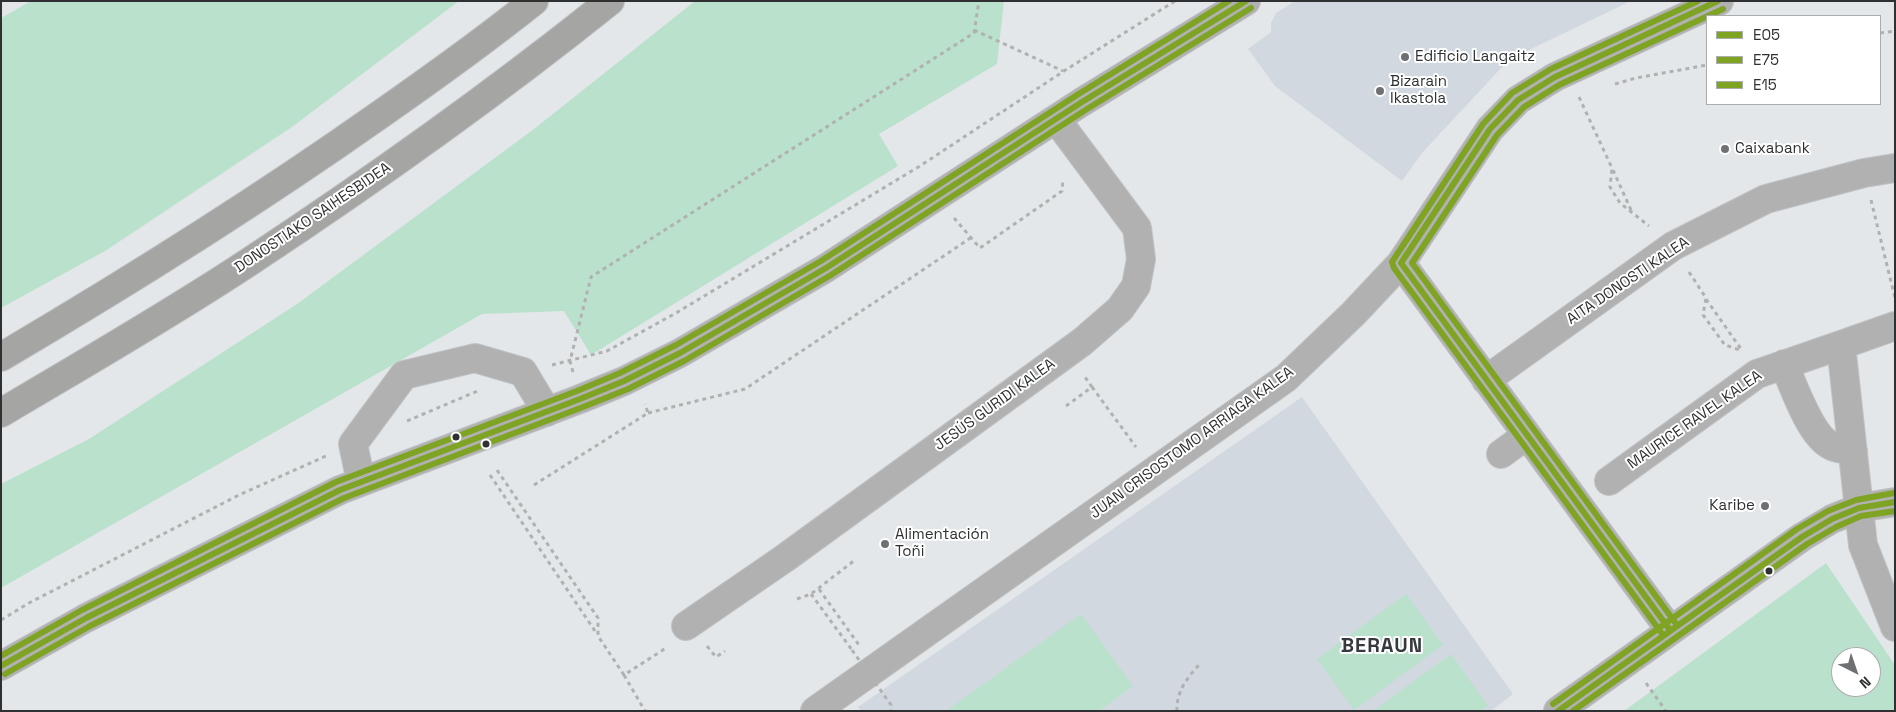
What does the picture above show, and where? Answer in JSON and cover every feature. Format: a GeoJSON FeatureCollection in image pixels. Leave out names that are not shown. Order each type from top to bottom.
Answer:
{"type":"FeatureCollection","features":[{"type":"Feature","properties":{"kind":"highway"},"geometry":{"type":"LineString","coordinates":[[1,357],[100,299],[323,154],[433,78],[534,1]]}},
{"type":"Feature","properties":{"kind":"highway","name":"DONOSTIAKO SAIHESBIDEA"},"geometry":{"type":"LineString","coordinates":[[1,413],[126,339],[248,262],[341,200],[558,44],[610,1]]}},
{"type":"Feature","properties":{"kind":"street"},"geometry":{"type":"LineString","coordinates":[[1,666],[86,618],[340,490],[580,399],[624,381],[680,353],[826,268],[1056,119],[1246,1]]}},
{"type":"Feature","properties":{"kind":"street","name":"JUAN CRISOSTOMO ARRIAGA KALEA"},"geometry":{"type":"LineString","coordinates":[[816,711],[1286,378],[1353,314],[1401,263],[1490,129],[1518,100],[1555,77],[1720,1]]}},
{"type":"Feature","properties":{"kind":"street","name":"JESÚS GURIDI KALEA"},"geometry":{"type":"LineString","coordinates":[[687,638],[785,558],[1066,354],[1120,309],[1136,286],[1141,259],[1137,228],[1056,119]]}},
{"type":"Feature","properties":{"kind":"street","name":"AITA DONOSTI KALEA"},"geometry":{"type":"LineString","coordinates":[[1486,380],[1673,246],[1766,199],[1864,173],[1895,168]]}},
{"type":"Feature","properties":{"kind":"street"},"geometry":{"type":"LineString","coordinates":[[1401,263],[1670,630]]}},
{"type":"Feature","properties":{"kind":"street","name":"MAURICE RAVEL KALEA"},"geometry":{"type":"LineString","coordinates":[[1609,481],[1757,374],[1895,326]]}},
{"type":"Feature","properties":{"kind":"street"},"geometry":{"type":"LineString","coordinates":[[1841,345],[1863,545],[1895,627]]}},
{"type":"Feature","properties":{"kind":"street"},"geometry":{"type":"LineString","coordinates":[[361,482],[353,444],[404,375],[476,358],[522,372],[546,412]]}},
{"type":"Feature","properties":{"kind":"street"},"geometry":{"type":"LineString","coordinates":[[1784,364],[1812,427],[1829,445],[1853,451]]}},
{"type":"Feature","properties":{"kind":"street"},"geometry":{"type":"LineString","coordinates":[[1501,454],[1527,435]]}},
{"type":"Feature","properties":{"kind":"street"},"geometry":{"type":"LineString","coordinates":[[1558,711],[1802,537],[1832,519],[1859,508],[1895,502]]}},
{"type":"Feature","properties":{"kind":"path"},"geometry":{"type":"LineString","coordinates":[[580,399],[570,361],[590,276],[974,33],[979,1]]}},
{"type":"Feature","properties":{"kind":"path"},"geometry":{"type":"LineString","coordinates":[[406,421],[522,372],[606,351],[676,313],[920,166],[1175,1]]}},
{"type":"Feature","properties":{"kind":"path"},"geometry":{"type":"LineString","coordinates":[[974,30],[1064,72]]}},
{"type":"Feature","properties":{"kind":"path"},"geometry":{"type":"LineString","coordinates":[[1881,33],[1895,30]]}},
{"type":"Feature","properties":{"kind":"path"},"geometry":{"type":"LineString","coordinates":[[1611,85],[1636,78],[1706,65]]}},
{"type":"Feature","properties":{"kind":"path"},"geometry":{"type":"LineString","coordinates":[[1586,92],[1577,94],[1631,210]]}},
{"type":"Feature","properties":{"kind":"path"},"geometry":{"type":"LineString","coordinates":[[1612,168],[1610,187],[1620,203],[1673,246],[1742,351]]}},
{"type":"Feature","properties":{"kind":"path"},"geometry":{"type":"LineString","coordinates":[[1864,173],[1895,298]]}},
{"type":"Feature","properties":{"kind":"path"},"geometry":{"type":"LineString","coordinates":[[954,217],[980,248],[1062,191],[1063,176]]}},
{"type":"Feature","properties":{"kind":"path"},"geometry":{"type":"LineString","coordinates":[[534,485],[648,413],[744,389],[972,237]]}},
{"type":"Feature","properties":{"kind":"path"},"geometry":{"type":"LineString","coordinates":[[1706,298],[1703,315],[1725,345]]}},
{"type":"Feature","properties":{"kind":"path"},"geometry":{"type":"LineString","coordinates":[[1092,387],[1141,454],[1141,480]]}},
{"type":"Feature","properties":{"kind":"path"},"geometry":{"type":"LineString","coordinates":[[644,402],[648,413]]}},
{"type":"Feature","properties":{"kind":"path"},"geometry":{"type":"LineString","coordinates":[[1,620],[239,495],[353,444]]}},
{"type":"Feature","properties":{"kind":"path"},"geometry":{"type":"LineString","coordinates":[[497,470],[598,618],[598,636]]}},
{"type":"Feature","properties":{"kind":"path"},"geometry":{"type":"LineString","coordinates":[[490,475],[624,675],[645,711]]}},
{"type":"Feature","properties":{"kind":"path"},"geometry":{"type":"LineString","coordinates":[[797,599],[819,589],[854,560]]}},
{"type":"Feature","properties":{"kind":"path"},"geometry":{"type":"LineString","coordinates":[[819,589],[876,668]]}},
{"type":"Feature","properties":{"kind":"path"},"geometry":{"type":"LineString","coordinates":[[811,594],[891,705],[891,711]]}},
{"type":"Feature","properties":{"kind":"path"},"geometry":{"type":"LineString","coordinates":[[624,675],[687,638],[716,657],[725,651]]}},
{"type":"Feature","properties":{"kind":"path"},"geometry":{"type":"LineString","coordinates":[[1177,711],[1176,700],[1188,678],[1199,665]]}},
{"type":"Feature","properties":{"kind":"path"},"geometry":{"type":"LineString","coordinates":[[1646,683],[1666,711]]}},
{"type":"Feature","properties":{"kind":"shaded area","name":"Bizarain Ikastola"},"geometry":{"type":"Polygon","coordinates":[[[1295,1],[1631,1],[1531,49],[1503,66],[1422,153],[1402,181],[1275,86],[1248,49],[1271,32],[1271,23],[1276,13],[1295,1]]]}},
{"type":"Feature","properties":{"kind":"shaded area"},"geometry":{"type":"Polygon","coordinates":[[[1302,397],[1513,694],[1491,711],[861,711],[858,707],[1302,397]]]}},
{"type":"Feature","properties":{"kind":"green space"},"geometry":{"type":"Polygon","coordinates":[[[31,1],[459,1],[292,127],[105,251],[1,308],[1,18],[31,1]]]}},
{"type":"Feature","properties":{"kind":"green space"},"geometry":{"type":"Polygon","coordinates":[[[695,1],[1004,1],[997,64],[879,134],[898,166],[591,355],[564,311],[482,314],[1,588],[1,484],[89,439],[297,304],[534,129],[695,1]]]}},
{"type":"Feature","properties":{"kind":"green space"},"geometry":{"type":"Polygon","coordinates":[[[1826,563],[1895,665],[1895,711],[1624,711],[1826,563]]]}},
{"type":"Feature","properties":{"kind":"green space"},"geometry":{"type":"Polygon","coordinates":[[[1406,594],[1443,645],[1354,710],[1317,659],[1406,594]]]}},
{"type":"Feature","properties":{"kind":"green space"},"geometry":{"type":"Polygon","coordinates":[[[1081,614],[1133,686],[1099,711],[946,711],[1081,614]]]}},
{"type":"Feature","properties":{"kind":"green space"},"geometry":{"type":"Polygon","coordinates":[[[1451,654],[1488,706],[1480,711],[1373,711],[1451,654]]]}},
{"type":"Feature","properties":{"kind":"transit line","name":"E15"},"geometry":{"type":"LineString","coordinates":[[1,656],[82,610],[336,482],[577,391],[620,373],[676,345],[821,261],[1077,95],[1229,1]]}},
{"type":"Feature","properties":{"kind":"transit line","name":"E05"},"geometry":{"type":"LineString","coordinates":[[1,666],[86,618],[340,490],[580,399],[624,381],[680,353],[826,268],[1082,102],[1246,1]]}},
{"type":"Feature","properties":{"kind":"transit line","name":"E15"},"geometry":{"type":"LineString","coordinates":[[1663,635],[1394,268],[1392,262],[1483,124],[1512,93],[1551,69],[1698,1]]}},
{"type":"Feature","properties":{"kind":"transit line","name":"E05"},"geometry":{"type":"LineString","coordinates":[[1670,630],[1401,263],[1490,129],[1518,100],[1555,77],[1718,1]]}},
{"type":"Feature","properties":{"kind":"transit line","name":"E75"},"geometry":{"type":"LineString","coordinates":[[5,674],[90,626],[344,498],[628,389],[684,361],[831,275],[1087,109],[1251,8]]}},
{"type":"Feature","properties":{"kind":"transit line","name":"E75"},"geometry":{"type":"LineString","coordinates":[[1710,15],[1723,9]]}},
{"type":"Feature","properties":{"kind":"transit line","name":"E75"},"geometry":{"type":"LineString","coordinates":[[1677,625],[1412,263],[1497,135],[1524,107],[1559,85],[1706,17]]}},
{"type":"Feature","properties":{"kind":"transit line","name":"E15"},"geometry":{"type":"LineString","coordinates":[[1553,704],[1797,529],[1828,511],[1856,500],[1894,493]]}},
{"type":"Feature","properties":{"kind":"transit line","name":"E05"},"geometry":{"type":"LineString","coordinates":[[1558,711],[1802,537],[1832,519],[1859,508],[1895,502]]}},
{"type":"Feature","properties":{"kind":"transit line","name":"E75"},"geometry":{"type":"LineString","coordinates":[[1573,711],[1807,544],[1836,527],[1861,516],[1895,511]]}},
{"type":"Feature","properties":{"kind":"place","name":"Edificio Langaitz"},"geometry":{"type":"Point","coordinates":[1405,57]}},
{"type":"Feature","properties":{"kind":"place","name":"Bizarain Ikastola"},"geometry":{"type":"Point","coordinates":[1380,91]}},
{"type":"Feature","properties":{"kind":"place","name":"Caixabank"},"geometry":{"type":"Point","coordinates":[1725,149]}},
{"type":"Feature","properties":{"kind":"place","name":"Karibe"},"geometry":{"type":"Point","coordinates":[1765,506]}},
{"type":"Feature","properties":{"kind":"place","name":"Alimentación Toñi"},"geometry":{"type":"Point","coordinates":[885,544]}},
{"type":"Feature","properties":{"kind":"district","name":"BERAUN"},"geometry":{"type":"Point","coordinates":[1382,647]}}]}
